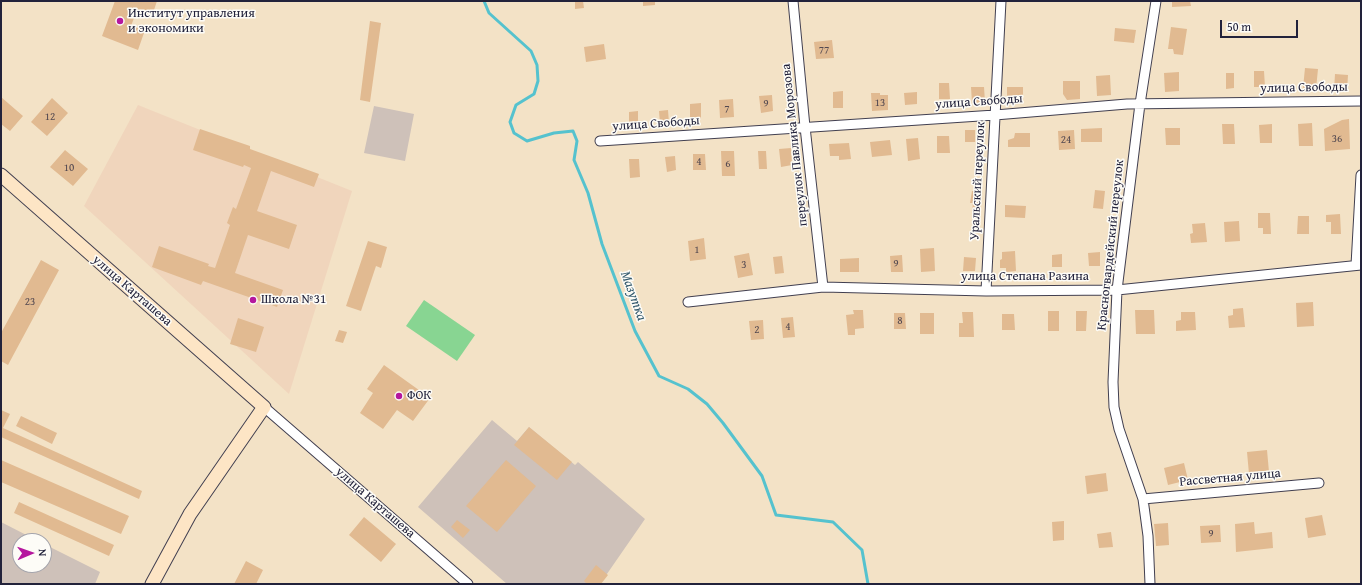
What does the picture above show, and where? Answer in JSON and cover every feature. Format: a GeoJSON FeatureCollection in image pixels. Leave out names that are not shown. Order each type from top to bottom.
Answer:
{"type":"FeatureCollection","features":[{"type":"Feature","properties":{"kind":"street","name":"переулок Павлика Морозова"},"geometry":{"type":"LineString","coordinates":[[793,1],[805,127],[823,287]]}},
{"type":"Feature","properties":{"kind":"street","name":"Уральский переулок"},"geometry":{"type":"LineString","coordinates":[[986,291],[1001,1]]}},
{"type":"Feature","properties":{"kind":"street","name":"Красногвардейский переулок"},"geometry":{"type":"LineString","coordinates":[[1150,584],[1148,536],[1143,499],[1119,429],[1114,407],[1113,382],[1117,290],[1140,104],[1156,1]]}},
{"type":"Feature","properties":{"kind":"street","name":"улица Свободы"},"geometry":{"type":"LineString","coordinates":[[600,141],[1140,104],[1361,101]]}},
{"type":"Feature","properties":{"kind":"street","name":"улица Карташева"},"geometry":{"type":"LineString","coordinates":[[1,175],[264,407],[468,584]]}},
{"type":"Feature","properties":{"kind":"street"},"geometry":{"type":"LineString","coordinates":[[1359,265],[1361,175]]}},
{"type":"Feature","properties":{"kind":"street","name":"улица Степана Разина"},"geometry":{"type":"LineString","coordinates":[[688,302],[823,287],[986,291],[1117,290],[1359,265]]}},
{"type":"Feature","properties":{"kind":"street"},"geometry":{"type":"LineString","coordinates":[[152,584],[190,514],[264,407]]}},
{"type":"Feature","properties":{"kind":"street","name":"Рассветная улица"},"geometry":{"type":"LineString","coordinates":[[1143,499],[1319,483]]}},
{"type":"Feature","properties":{"kind":"shaded area","name":"Школа №31"},"geometry":{"type":"Polygon","coordinates":[[[138,105],[352,191],[289,394],[84,206],[138,105]]]}},
{"type":"Feature","properties":{"kind":"shaded area"},"geometry":{"type":"Polygon","coordinates":[[[374,106],[414,114],[405,161],[364,153],[374,106]]]}},
{"type":"Feature","properties":{"kind":"shaded area"},"geometry":{"type":"Polygon","coordinates":[[[492,420],[517,441],[529,427],[575,465],[578,462],[645,519],[600,584],[507,584],[418,507],[492,420]]]}},
{"type":"Feature","properties":{"kind":"shaded area"},"geometry":{"type":"Polygon","coordinates":[[[1,522],[22,533],[12,533],[12,573],[52,573],[52,548],[100,572],[95,584],[1,584],[1,522]]]}},
{"type":"Feature","properties":{"kind":"green space"},"geometry":{"type":"Polygon","coordinates":[[[424,300],[475,335],[457,361],[406,326],[424,300]]]}},
{"type":"Feature","properties":{"kind":"building","name":"Институт управления и экономики"},"geometry":{"type":"Polygon","coordinates":[[[115,1],[157,1],[152,16],[137,10],[131,26],[145,30],[138,50],[102,36],[115,1]]]}},
{"type":"Feature","properties":{"kind":"building"},"geometry":{"type":"Polygon","coordinates":[[[575,1],[583,1],[584,8],[575,9],[575,1]]]}},
{"type":"Feature","properties":{"kind":"building"},"geometry":{"type":"Polygon","coordinates":[[[643,1],[655,1],[655,5],[643,6],[643,1]]]}},
{"type":"Feature","properties":{"kind":"building"},"geometry":{"type":"Polygon","coordinates":[[[1172,1],[1190,1],[1191,6],[1172,7],[1172,1]]]}},
{"type":"Feature","properties":{"kind":"building"},"geometry":{"type":"Polygon","coordinates":[[[370,21],[381,23],[370,102],[360,100],[370,21]]]}},
{"type":"Feature","properties":{"kind":"building"},"geometry":{"type":"Polygon","coordinates":[[[1171,27],[1187,29],[1183,55],[1174,54],[1173,49],[1168,49],[1171,27]]]}},
{"type":"Feature","properties":{"kind":"building"},"geometry":{"type":"Polygon","coordinates":[[[1115,28],[1136,30],[1134,43],[1114,41],[1115,28]]]}},
{"type":"Feature","properties":{"kind":"building"},"geometry":{"type":"Polygon","coordinates":[[[832,40],[834,58],[816,59],[814,42],[832,40]]]}},
{"type":"Feature","properties":{"kind":"building"},"geometry":{"type":"Polygon","coordinates":[[[604,44],[606,59],[586,62],[584,47],[604,44]]]}},
{"type":"Feature","properties":{"kind":"building"},"geometry":{"type":"Polygon","coordinates":[[[1305,68],[1318,69],[1316,89],[1303,88],[1305,68]]]}},
{"type":"Feature","properties":{"kind":"building"},"geometry":{"type":"Polygon","coordinates":[[[1254,71],[1264,71],[1265,87],[1254,87],[1254,71]]]}},
{"type":"Feature","properties":{"kind":"building"},"geometry":{"type":"Polygon","coordinates":[[[1179,72],[1179,91],[1165,92],[1164,73],[1179,72]]]}},
{"type":"Feature","properties":{"kind":"building"},"geometry":{"type":"Polygon","coordinates":[[[1226,73],[1234,73],[1234,88],[1226,89],[1226,73]]]}},
{"type":"Feature","properties":{"kind":"building"},"geometry":{"type":"Polygon","coordinates":[[[1335,74],[1348,75],[1347,91],[1334,90],[1335,74]]]}},
{"type":"Feature","properties":{"kind":"building"},"geometry":{"type":"Polygon","coordinates":[[[1110,75],[1111,95],[1097,96],[1096,76],[1110,75]]]}},
{"type":"Feature","properties":{"kind":"building"},"geometry":{"type":"Polygon","coordinates":[[[1063,81],[1080,81],[1080,99],[1067,100],[1063,94],[1063,81]]]}},
{"type":"Feature","properties":{"kind":"building"},"geometry":{"type":"Polygon","coordinates":[[[939,83],[949,83],[950,99],[939,99],[939,83]]]}},
{"type":"Feature","properties":{"kind":"building"},"geometry":{"type":"Polygon","coordinates":[[[971,87],[984,87],[985,102],[972,103],[971,87]]]}},
{"type":"Feature","properties":{"kind":"building"},"geometry":{"type":"Polygon","coordinates":[[[1007,87],[1023,87],[1023,100],[1007,99],[1007,87]]]}},
{"type":"Feature","properties":{"kind":"building"},"geometry":{"type":"Polygon","coordinates":[[[843,91],[843,108],[833,108],[833,92],[843,91]]]}},
{"type":"Feature","properties":{"kind":"building"},"geometry":{"type":"Polygon","coordinates":[[[917,92],[917,104],[905,105],[904,93],[917,92]]]}},
{"type":"Feature","properties":{"kind":"building"},"geometry":{"type":"Polygon","coordinates":[[[871,93],[888,95],[888,110],[872,111],[871,93]]]}},
{"type":"Feature","properties":{"kind":"building"},"geometry":{"type":"Polygon","coordinates":[[[772,95],[773,111],[761,113],[759,96],[772,95]]]}},
{"type":"Feature","properties":{"kind":"building"},"geometry":{"type":"Polygon","coordinates":[[[1,97],[23,116],[10,131],[1,124],[1,97]]]}},
{"type":"Feature","properties":{"kind":"building"},"geometry":{"type":"Polygon","coordinates":[[[52,98],[68,113],[47,136],[31,122],[52,98]]]}},
{"type":"Feature","properties":{"kind":"building"},"geometry":{"type":"Polygon","coordinates":[[[733,99],[734,117],[720,118],[719,100],[733,99]]]}},
{"type":"Feature","properties":{"kind":"building"},"geometry":{"type":"Polygon","coordinates":[[[701,103],[701,119],[690,119],[690,104],[701,103]]]}},
{"type":"Feature","properties":{"kind":"building"},"geometry":{"type":"Polygon","coordinates":[[[668,110],[669,123],[660,124],[659,111],[668,110]]]}},
{"type":"Feature","properties":{"kind":"building"},"geometry":{"type":"Polygon","coordinates":[[[638,111],[638,125],[629,125],[629,112],[638,111]]]}},
{"type":"Feature","properties":{"kind":"building"},"geometry":{"type":"Polygon","coordinates":[[[1349,119],[1350,149],[1325,151],[1324,129],[1342,120],[1349,119]]]}},
{"type":"Feature","properties":{"kind":"building"},"geometry":{"type":"Polygon","coordinates":[[[1312,123],[1313,146],[1299,146],[1298,124],[1312,123]]]}},
{"type":"Feature","properties":{"kind":"building"},"geometry":{"type":"Polygon","coordinates":[[[1222,124],[1234,124],[1235,144],[1223,144],[1222,124]]]}},
{"type":"Feature","properties":{"kind":"building"},"geometry":{"type":"Polygon","coordinates":[[[1272,124],[1272,143],[1260,143],[1259,125],[1272,124]]]}},
{"type":"Feature","properties":{"kind":"building"},"geometry":{"type":"Polygon","coordinates":[[[1102,128],[1102,142],[1081,142],[1081,129],[1102,128]]]}},
{"type":"Feature","properties":{"kind":"building"},"geometry":{"type":"Polygon","coordinates":[[[1165,128],[1180,128],[1180,145],[1166,145],[1165,128]]]}},
{"type":"Feature","properties":{"kind":"building"},"geometry":{"type":"Polygon","coordinates":[[[200,129],[250,146],[250,149],[319,174],[314,187],[271,171],[257,211],[297,225],[289,249],[248,235],[235,273],[283,290],[277,307],[203,281],[201,285],[152,267],[159,246],[209,264],[208,266],[215,268],[230,225],[227,223],[233,207],[236,209],[251,168],[244,165],[243,167],[193,150],[200,129]]]}},
{"type":"Feature","properties":{"kind":"building"},"geometry":{"type":"Polygon","coordinates":[[[965,130],[975,130],[975,142],[965,142],[965,130]]]}},
{"type":"Feature","properties":{"kind":"building"},"geometry":{"type":"Polygon","coordinates":[[[1074,130],[1075,149],[1059,150],[1058,131],[1074,130]]]}},
{"type":"Feature","properties":{"kind":"building"},"geometry":{"type":"Polygon","coordinates":[[[1015,133],[1030,133],[1030,147],[1008,147],[1008,140],[1014,138],[1015,133]]]}},
{"type":"Feature","properties":{"kind":"building"},"geometry":{"type":"Polygon","coordinates":[[[937,136],[949,136],[950,153],[937,153],[937,136]]]}},
{"type":"Feature","properties":{"kind":"building"},"geometry":{"type":"Polygon","coordinates":[[[918,138],[920,159],[908,161],[906,139],[918,138]]]}},
{"type":"Feature","properties":{"kind":"building"},"geometry":{"type":"Polygon","coordinates":[[[890,140],[892,155],[872,157],[870,142],[890,140]]]}},
{"type":"Feature","properties":{"kind":"building"},"geometry":{"type":"Polygon","coordinates":[[[849,143],[851,159],[839,160],[839,156],[830,156],[829,144],[849,143]]]}},
{"type":"Feature","properties":{"kind":"building"},"geometry":{"type":"Polygon","coordinates":[[[791,148],[792,165],[781,167],[779,149],[791,148]]]}},
{"type":"Feature","properties":{"kind":"building"},"geometry":{"type":"Polygon","coordinates":[[[65,150],[88,169],[73,186],[50,167],[65,150]]]}},
{"type":"Feature","properties":{"kind":"building"},"geometry":{"type":"Polygon","coordinates":[[[721,151],[734,151],[735,176],[722,176],[721,151]]]}},
{"type":"Feature","properties":{"kind":"building"},"geometry":{"type":"Polygon","coordinates":[[[758,151],[766,151],[767,169],[759,169],[758,151]]]}},
{"type":"Feature","properties":{"kind":"building"},"geometry":{"type":"Polygon","coordinates":[[[693,154],[705,154],[706,170],[693,170],[693,154]]]}},
{"type":"Feature","properties":{"kind":"building"},"geometry":{"type":"Polygon","coordinates":[[[675,156],[676,170],[667,172],[665,157],[675,156]]]}},
{"type":"Feature","properties":{"kind":"building"},"geometry":{"type":"Polygon","coordinates":[[[629,159],[639,159],[640,177],[630,178],[629,159]]]}},
{"type":"Feature","properties":{"kind":"building"},"geometry":{"type":"Polygon","coordinates":[[[1095,190],[1105,191],[1103,209],[1093,208],[1095,190]]]}},
{"type":"Feature","properties":{"kind":"building"},"geometry":{"type":"Polygon","coordinates":[[[972,191],[982,192],[980,212],[972,212],[973,203],[970,203],[972,191]]]}},
{"type":"Feature","properties":{"kind":"building"},"geometry":{"type":"Polygon","coordinates":[[[1005,205],[1026,206],[1025,218],[1005,217],[1005,205]]]}},
{"type":"Feature","properties":{"kind":"building"},"geometry":{"type":"Polygon","coordinates":[[[1258,213],[1270,213],[1271,234],[1263,234],[1263,228],[1258,228],[1258,213]]]}},
{"type":"Feature","properties":{"kind":"building"},"geometry":{"type":"Polygon","coordinates":[[[1340,214],[1341,234],[1331,234],[1331,222],[1326,222],[1326,215],[1340,214]]]}},
{"type":"Feature","properties":{"kind":"building"},"geometry":{"type":"Polygon","coordinates":[[[1298,216],[1309,216],[1309,234],[1297,234],[1298,216]]]}},
{"type":"Feature","properties":{"kind":"building"},"geometry":{"type":"Polygon","coordinates":[[[1239,221],[1240,241],[1225,242],[1224,222],[1239,221]]]}},
{"type":"Feature","properties":{"kind":"building"},"geometry":{"type":"Polygon","coordinates":[[[1205,223],[1207,242],[1191,243],[1190,234],[1193,233],[1192,224],[1205,223]]]}},
{"type":"Feature","properties":{"kind":"building"},"geometry":{"type":"Polygon","coordinates":[[[704,238],[706,259],[690,261],[688,241],[704,238]]]}},
{"type":"Feature","properties":{"kind":"building"},"geometry":{"type":"Polygon","coordinates":[[[368,241],[387,247],[381,268],[376,266],[361,311],[346,306],[368,241]]]}},
{"type":"Feature","properties":{"kind":"building"},"geometry":{"type":"Polygon","coordinates":[[[934,248],[935,271],[921,272],[920,249],[934,248]]]}},
{"type":"Feature","properties":{"kind":"building"},"geometry":{"type":"Polygon","coordinates":[[[1015,251],[1016,271],[1006,272],[1006,268],[1000,268],[1002,252],[1015,251]]]}},
{"type":"Feature","properties":{"kind":"building"},"geometry":{"type":"Polygon","coordinates":[[[1100,252],[1100,266],[1089,266],[1088,253],[1100,252]]]}},
{"type":"Feature","properties":{"kind":"building"},"geometry":{"type":"Polygon","coordinates":[[[749,253],[753,275],[738,278],[734,256],[749,253]]]}},
{"type":"Feature","properties":{"kind":"building"},"geometry":{"type":"Polygon","coordinates":[[[1062,254],[1062,267],[1052,267],[1052,255],[1062,254]]]}},
{"type":"Feature","properties":{"kind":"building"},"geometry":{"type":"Polygon","coordinates":[[[902,255],[903,272],[891,272],[890,256],[902,255]]]}},
{"type":"Feature","properties":{"kind":"building"},"geometry":{"type":"Polygon","coordinates":[[[782,256],[784,273],[775,274],[773,257],[782,256]]]}},
{"type":"Feature","properties":{"kind":"building"},"geometry":{"type":"Polygon","coordinates":[[[964,257],[976,258],[975,271],[963,271],[964,257]]]}},
{"type":"Feature","properties":{"kind":"building"},"geometry":{"type":"Polygon","coordinates":[[[859,258],[859,272],[840,272],[840,259],[859,258]]]}},
{"type":"Feature","properties":{"kind":"building"},"geometry":{"type":"Polygon","coordinates":[[[41,260],[59,270],[8,365],[1,361],[1,333],[41,260]]]}},
{"type":"Feature","properties":{"kind":"building"},"geometry":{"type":"Polygon","coordinates":[[[1313,302],[1314,326],[1297,327],[1296,303],[1313,302]]]}},
{"type":"Feature","properties":{"kind":"building"},"geometry":{"type":"Polygon","coordinates":[[[1243,308],[1245,327],[1229,328],[1228,316],[1233,315],[1233,309],[1243,308]]]}},
{"type":"Feature","properties":{"kind":"building"},"geometry":{"type":"Polygon","coordinates":[[[853,310],[863,310],[864,328],[855,329],[855,335],[848,335],[846,315],[854,314],[853,310]]]}},
{"type":"Feature","properties":{"kind":"building"},"geometry":{"type":"Polygon","coordinates":[[[1135,310],[1154,310],[1155,334],[1136,334],[1135,310]]]}},
{"type":"Feature","properties":{"kind":"building"},"geometry":{"type":"Polygon","coordinates":[[[1048,311],[1059,311],[1059,331],[1048,331],[1048,311]]]}},
{"type":"Feature","properties":{"kind":"building"},"geometry":{"type":"Polygon","coordinates":[[[1076,311],[1087,311],[1086,331],[1076,331],[1076,311]]]}},
{"type":"Feature","properties":{"kind":"building"},"geometry":{"type":"Polygon","coordinates":[[[962,312],[973,312],[974,337],[959,337],[959,323],[963,323],[962,312]]]}},
{"type":"Feature","properties":{"kind":"building"},"geometry":{"type":"Polygon","coordinates":[[[1181,312],[1195,312],[1196,330],[1176,331],[1176,321],[1181,320],[1181,312]]]}},
{"type":"Feature","properties":{"kind":"building"},"geometry":{"type":"Polygon","coordinates":[[[894,313],[905,313],[906,329],[894,329],[894,313]]]}},
{"type":"Feature","properties":{"kind":"building"},"geometry":{"type":"Polygon","coordinates":[[[920,313],[934,313],[934,334],[920,334],[920,313]]]}},
{"type":"Feature","properties":{"kind":"building"},"geometry":{"type":"Polygon","coordinates":[[[1002,314],[1014,314],[1015,330],[1002,330],[1002,314]]]}},
{"type":"Feature","properties":{"kind":"building"},"geometry":{"type":"Polygon","coordinates":[[[793,317],[795,337],[783,338],[781,318],[793,317]]]}},
{"type":"Feature","properties":{"kind":"building"},"geometry":{"type":"Polygon","coordinates":[[[238,318],[264,327],[256,352],[230,344],[238,318]]]}},
{"type":"Feature","properties":{"kind":"building"},"geometry":{"type":"Polygon","coordinates":[[[763,320],[764,339],[751,340],[749,321],[763,320]]]}},
{"type":"Feature","properties":{"kind":"building"},"geometry":{"type":"Polygon","coordinates":[[[339,330],[347,332],[343,343],[335,341],[339,330]]]}},
{"type":"Feature","properties":{"kind":"building","name":"ФОК"},"geometry":{"type":"Polygon","coordinates":[[[384,365],[430,398],[413,421],[397,410],[383,429],[360,413],[373,393],[367,389],[384,365]]]}},
{"type":"Feature","properties":{"kind":"building"},"geometry":{"type":"Polygon","coordinates":[[[1,410],[10,414],[3,428],[142,491],[139,499],[1,437],[1,410]]]}},
{"type":"Feature","properties":{"kind":"building"},"geometry":{"type":"Polygon","coordinates":[[[21,416],[57,433],[52,444],[16,426],[21,416]]]}},
{"type":"Feature","properties":{"kind":"building"},"geometry":{"type":"Polygon","coordinates":[[[529,427],[572,462],[557,480],[514,445],[529,427]]]}},
{"type":"Feature","properties":{"kind":"building"},"geometry":{"type":"Polygon","coordinates":[[[1267,450],[1269,472],[1249,474],[1247,452],[1267,450]]]}},
{"type":"Feature","properties":{"kind":"building"},"geometry":{"type":"Polygon","coordinates":[[[1,460],[129,516],[121,534],[1,482],[1,460]]]}},
{"type":"Feature","properties":{"kind":"building"},"geometry":{"type":"Polygon","coordinates":[[[506,460],[536,486],[497,532],[466,506],[506,460]]]}},
{"type":"Feature","properties":{"kind":"building"},"geometry":{"type":"Polygon","coordinates":[[[1184,463],[1188,480],[1168,485],[1164,468],[1184,463]]]}},
{"type":"Feature","properties":{"kind":"building"},"geometry":{"type":"Polygon","coordinates":[[[1106,473],[1108,491],[1087,494],[1085,476],[1106,473]]]}},
{"type":"Feature","properties":{"kind":"building"},"geometry":{"type":"Polygon","coordinates":[[[19,502],[114,545],[109,556],[14,513],[19,502]]]}},
{"type":"Feature","properties":{"kind":"building"},"geometry":{"type":"Polygon","coordinates":[[[1322,515],[1326,535],[1308,538],[1305,518],[1322,515]]]}},
{"type":"Feature","properties":{"kind":"building"},"geometry":{"type":"Polygon","coordinates":[[[364,517],[396,544],[381,562],[349,535],[364,517]]]}},
{"type":"Feature","properties":{"kind":"building"},"geometry":{"type":"Polygon","coordinates":[[[457,520],[470,530],[463,538],[451,527],[457,520]]]}},
{"type":"Feature","properties":{"kind":"building"},"geometry":{"type":"Polygon","coordinates":[[[1064,521],[1064,540],[1053,541],[1052,522],[1064,521]]]}},
{"type":"Feature","properties":{"kind":"building"},"geometry":{"type":"Polygon","coordinates":[[[1254,522],[1255,534],[1272,532],[1273,548],[1236,552],[1235,524],[1254,522]]]}},
{"type":"Feature","properties":{"kind":"building"},"geometry":{"type":"Polygon","coordinates":[[[1168,523],[1169,545],[1156,546],[1154,524],[1168,523]]]}},
{"type":"Feature","properties":{"kind":"building"},"geometry":{"type":"Polygon","coordinates":[[[1220,525],[1221,542],[1201,543],[1200,526],[1220,525]]]}},
{"type":"Feature","properties":{"kind":"building"},"geometry":{"type":"Polygon","coordinates":[[[1111,532],[1113,547],[1099,548],[1097,534],[1111,532]]]}},
{"type":"Feature","properties":{"kind":"building"},"geometry":{"type":"Polygon","coordinates":[[[246,561],[263,570],[256,584],[234,584],[246,561]]]}},
{"type":"Feature","properties":{"kind":"building"},"geometry":{"type":"Polygon","coordinates":[[[596,565],[608,575],[601,584],[587,584],[584,581],[596,565]]]}},
{"type":"Feature","properties":{"kind":"waterway","name":"Мазутка"},"geometry":{"type":"LineString","coordinates":[[484,1],[489,13],[531,51],[537,65],[538,81],[534,94],[516,105],[510,122],[514,133],[527,141],[554,133],[573,131],[577,141],[574,160],[588,193],[602,244],[635,331],[659,376],[688,389],[707,404],[723,423],[762,476],[776,515],[833,522],[862,550],[868,584]]}},
{"type":"Feature","properties":{"kind":"place","name":"Институт управления и экономики"},"geometry":{"type":"Point","coordinates":[120,21]}},
{"type":"Feature","properties":{"kind":"place","name":"Школа №31"},"geometry":{"type":"Point","coordinates":[253,300]}},
{"type":"Feature","properties":{"kind":"place","name":"ФОК"},"geometry":{"type":"Point","coordinates":[399,396]}}]}
